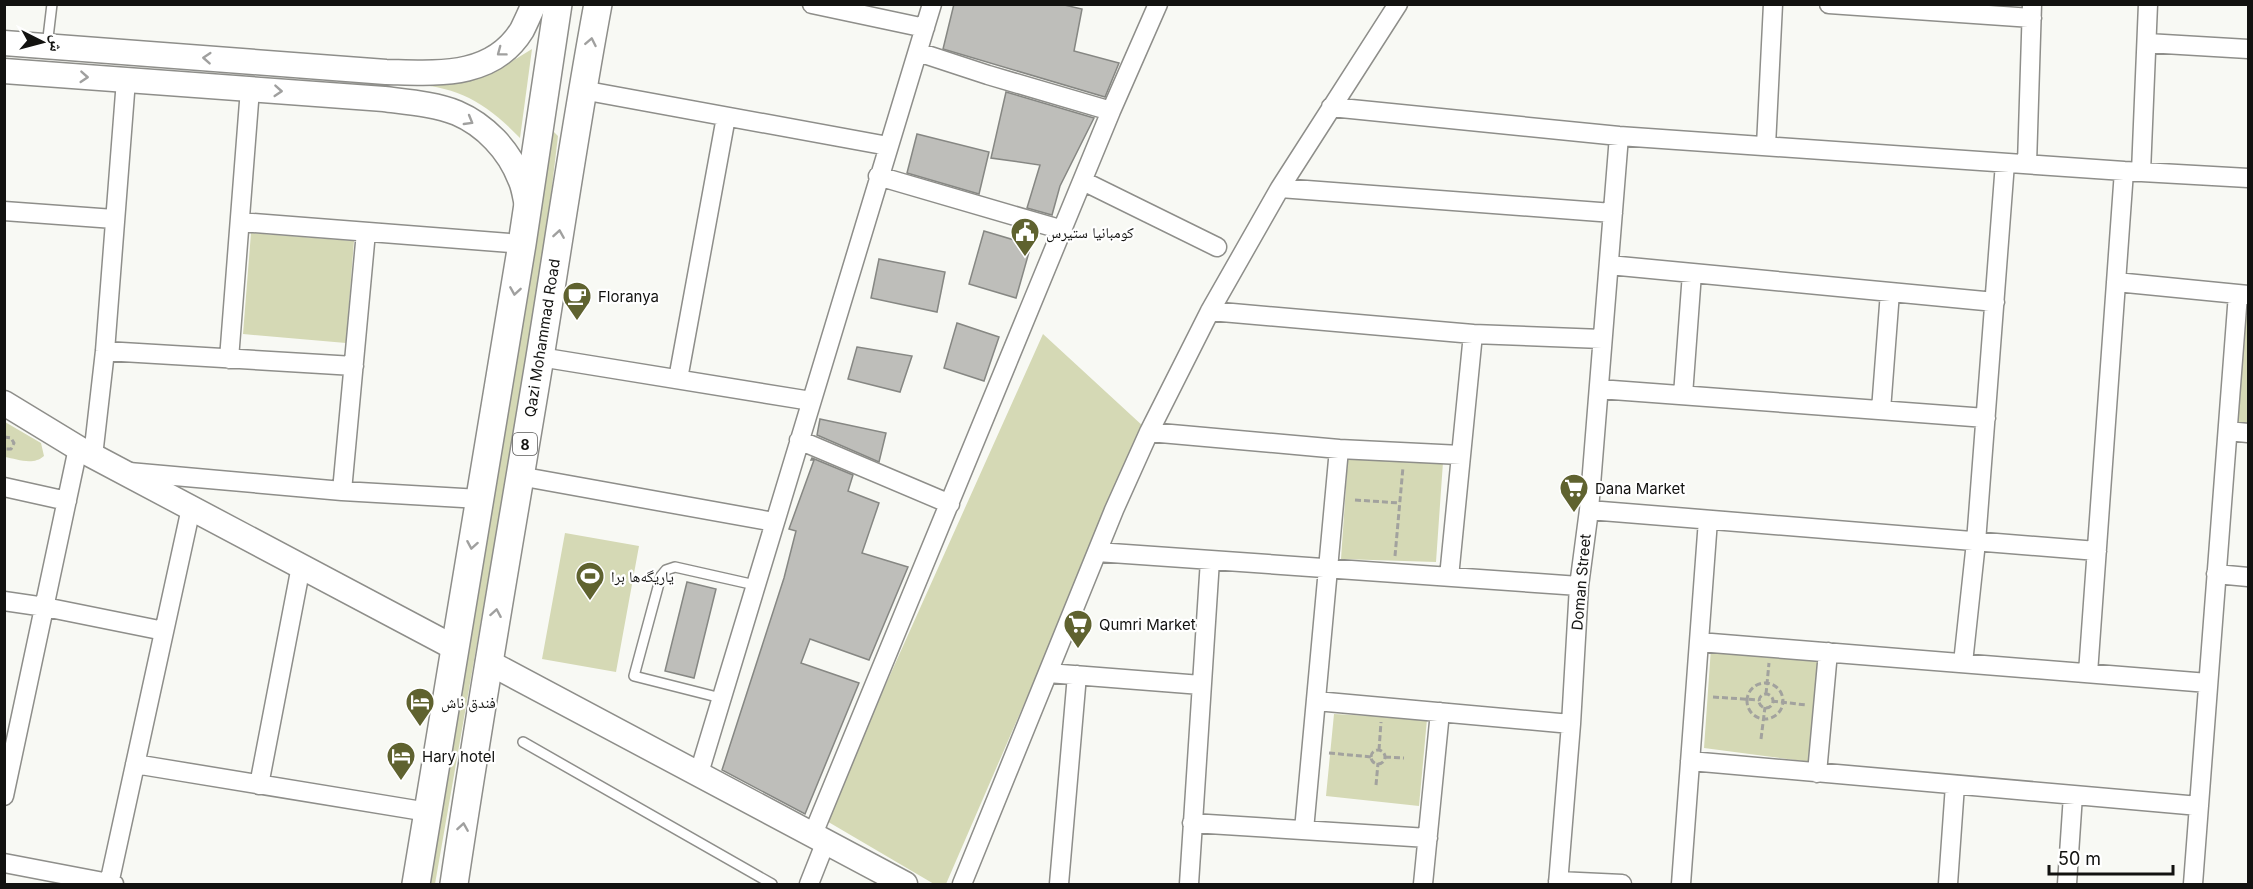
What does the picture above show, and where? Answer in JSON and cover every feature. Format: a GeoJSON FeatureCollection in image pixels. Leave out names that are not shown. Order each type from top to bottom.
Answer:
{"type":"FeatureCollection","features":[{"type":"Feature","properties":{"kind":"main road","name":"8"},"geometry":{"type":"LineString","coordinates":[[416,885],[528,211],[558,4]]}},
{"type":"Feature","properties":{"kind":"main road","name":"Qazi Mohammad Road"},"geometry":{"type":"LineString","coordinates":[[454,885],[575,129],[598,4]]}},
{"type":"Feature","properties":{"kind":"main road"},"geometry":{"type":"LineString","coordinates":[[540,123],[550,117],[558,117],[568,119],[575,129]]}},
{"type":"Feature","properties":{"kind":"street"},"geometry":{"type":"LineString","coordinates":[[4,43],[386,72],[443,74],[472,69],[509,46],[521,31],[534,4]]}},
{"type":"Feature","properties":{"kind":"street"},"geometry":{"type":"LineString","coordinates":[[812,4],[925,28]]}},
{"type":"Feature","properties":{"kind":"street"},"geometry":{"type":"LineString","coordinates":[[699,773],[878,176],[932,4]]}},
{"type":"Feature","properties":{"kind":"street"},"geometry":{"type":"LineString","coordinates":[[809,885],[820,838],[950,504],[1111,111],[1158,4]]}},
{"type":"Feature","properties":{"kind":"street"},"geometry":{"type":"LineString","coordinates":[[962,885],[1097,552],[1149,432],[1210,311],[1280,188],[1398,4]]}},
{"type":"Feature","properties":{"kind":"street"},"geometry":{"type":"LineString","coordinates":[[1766,146],[1773,4]]}},
{"type":"Feature","properties":{"kind":"street"},"geometry":{"type":"LineString","coordinates":[[1829,4],[2032,11],[2027,164]]}},
{"type":"Feature","properties":{"kind":"street"},"geometry":{"type":"LineString","coordinates":[[2088,673],[2116,282],[2147,43],[2148,4]]}},
{"type":"Feature","properties":{"kind":"street"},"geometry":{"type":"LineString","coordinates":[[2147,43],[2248,49]]}},
{"type":"Feature","properties":{"kind":"street"},"geometry":{"type":"LineString","coordinates":[[918,52],[1111,111]]}},
{"type":"Feature","properties":{"kind":"street"},"geometry":{"type":"LineString","coordinates":[[4,71],[384,99],[426,105],[456,113],[484,129],[506,152],[521,180],[528,211]]}},
{"type":"Feature","properties":{"kind":"street"},"geometry":{"type":"LineString","coordinates":[[384,99],[386,72]]}},
{"type":"Feature","properties":{"kind":"street"},"geometry":{"type":"LineString","coordinates":[[4,796],[67,501],[86,452],[105,351],[126,80]]}},
{"type":"Feature","properties":{"kind":"street"},"geometry":{"type":"LineString","coordinates":[[229,359],[250,89]]}},
{"type":"Feature","properties":{"kind":"street"},"geometry":{"type":"LineString","coordinates":[[582,90],[888,146]]}},
{"type":"Feature","properties":{"kind":"street"},"geometry":{"type":"LineString","coordinates":[[1331,107],[1619,136],[2248,178]]}},
{"type":"Feature","properties":{"kind":"street"},"geometry":{"type":"LineString","coordinates":[[678,379],[726,117]]}},
{"type":"Feature","properties":{"kind":"street","name":"Doman Street"},"geometry":{"type":"LineString","coordinates":[[1558,883],[1579,586],[1589,510],[1619,136]]}},
{"type":"Feature","properties":{"kind":"street"},"geometry":{"type":"LineString","coordinates":[[1963,663],[1976,542],[2006,163]]}},
{"type":"Feature","properties":{"kind":"street"},"geometry":{"type":"LineString","coordinates":[[878,176],[1062,230]]}},
{"type":"Feature","properties":{"kind":"street"},"geometry":{"type":"LineString","coordinates":[[1083,181],[1217,247]]}},
{"type":"Feature","properties":{"kind":"street"},"geometry":{"type":"LineString","coordinates":[[1280,188],[1613,213]]}},
{"type":"Feature","properties":{"kind":"street"},"geometry":{"type":"LineString","coordinates":[[4,211],[114,219]]}},
{"type":"Feature","properties":{"kind":"street"},"geometry":{"type":"LineString","coordinates":[[240,222],[522,244]]}},
{"type":"Feature","properties":{"kind":"street"},"geometry":{"type":"LineString","coordinates":[[342,491],[366,232]]}},
{"type":"Feature","properties":{"kind":"street"},"geometry":{"type":"LineString","coordinates":[[1609,266],[1995,302]]}},
{"type":"Feature","properties":{"kind":"street"},"geometry":{"type":"LineString","coordinates":[[1683,395],[1692,273]]}},
{"type":"Feature","properties":{"kind":"street"},"geometry":{"type":"LineString","coordinates":[[2116,282],[2243,295],[2228,431],[2193,885]]}},
{"type":"Feature","properties":{"kind":"street"},"geometry":{"type":"LineString","coordinates":[[1881,410],[1890,292]]}},
{"type":"Feature","properties":{"kind":"street"},"geometry":{"type":"LineString","coordinates":[[1210,311],[1473,334],[1602,339]]}},
{"type":"Feature","properties":{"kind":"street"},"geometry":{"type":"LineString","coordinates":[[1449,577],[1473,334]]}},
{"type":"Feature","properties":{"kind":"street"},"geometry":{"type":"LineString","coordinates":[[105,351],[354,366]]}},
{"type":"Feature","properties":{"kind":"street"},"geometry":{"type":"LineString","coordinates":[[540,357],[811,401]]}},
{"type":"Feature","properties":{"kind":"street"},"geometry":{"type":"LineString","coordinates":[[1599,389],[1986,418]]}},
{"type":"Feature","properties":{"kind":"street"},"geometry":{"type":"LineString","coordinates":[[4,403],[86,452],[455,648]]}},
{"type":"Feature","properties":{"kind":"street"},"geometry":{"type":"LineString","coordinates":[[2228,431],[2248,433]]}},
{"type":"Feature","properties":{"kind":"street"},"geometry":{"type":"LineString","coordinates":[[1149,432],[1339,449],[1461,455]]}},
{"type":"Feature","properties":{"kind":"street"},"geometry":{"type":"LineString","coordinates":[[799,440],[950,504]]}},
{"type":"Feature","properties":{"kind":"street"},"geometry":{"type":"LineString","coordinates":[[1305,830],[1339,449]]}},
{"type":"Feature","properties":{"kind":"street"},"geometry":{"type":"LineString","coordinates":[[122,471],[342,491],[480,499]]}},
{"type":"Feature","properties":{"kind":"street"},"geometry":{"type":"LineString","coordinates":[[519,476],[774,522]]}},
{"type":"Feature","properties":{"kind":"street"},"geometry":{"type":"LineString","coordinates":[[4,487],[67,501]]}},
{"type":"Feature","properties":{"kind":"street"},"geometry":{"type":"LineString","coordinates":[[4,863],[111,884],[191,508]]}},
{"type":"Feature","properties":{"kind":"street"},"geometry":{"type":"LineString","coordinates":[[1589,510],[2097,551]]}},
{"type":"Feature","properties":{"kind":"street"},"geometry":{"type":"LineString","coordinates":[[1681,885],[1708,520]]}},
{"type":"Feature","properties":{"kind":"street"},"geometry":{"type":"LineString","coordinates":[[1097,552],[1579,586]]}},
{"type":"Feature","properties":{"kind":"street"},"geometry":{"type":"LineString","coordinates":[[1188,885],[1210,560]]}},
{"type":"Feature","properties":{"kind":"street"},"geometry":{"type":"LineString","coordinates":[[259,785],[301,566]]}},
{"type":"Feature","properties":{"kind":"street"},"geometry":{"type":"LineString","coordinates":[[2217,574],[2248,577]]}},
{"type":"Feature","properties":{"kind":"street"},"geometry":{"type":"LineString","coordinates":[[4,601],[164,630]]}},
{"type":"Feature","properties":{"kind":"street"},"geometry":{"type":"LineString","coordinates":[[1699,642],[2208,682]]}},
{"type":"Feature","properties":{"kind":"street"},"geometry":{"type":"LineString","coordinates":[[1817,772],[1828,652]]}},
{"type":"Feature","properties":{"kind":"street"},"geometry":{"type":"LineString","coordinates":[[488,662],[905,885]]}},
{"type":"Feature","properties":{"kind":"street"},"geometry":{"type":"LineString","coordinates":[[1048,673],[1201,685]]}},
{"type":"Feature","properties":{"kind":"street"},"geometry":{"type":"LineString","coordinates":[[1059,885],[1077,675]]}},
{"type":"Feature","properties":{"kind":"street"},"geometry":{"type":"LineString","coordinates":[[1316,701],[1571,724]]}},
{"type":"Feature","properties":{"kind":"street"},"geometry":{"type":"LineString","coordinates":[[1423,885],[1440,712]]}},
{"type":"Feature","properties":{"kind":"street"},"geometry":{"type":"LineString","coordinates":[[1690,761],[2199,806]]}},
{"type":"Feature","properties":{"kind":"street"},"geometry":{"type":"LineString","coordinates":[[135,764],[428,812]]}},
{"type":"Feature","properties":{"kind":"street"},"geometry":{"type":"LineString","coordinates":[[1948,885],[1955,785]]}},
{"type":"Feature","properties":{"kind":"street"},"geometry":{"type":"LineString","coordinates":[[2067,885],[2073,795]]}},
{"type":"Feature","properties":{"kind":"street"},"geometry":{"type":"LineString","coordinates":[[1192,823],[1428,838]]}},
{"type":"Feature","properties":{"kind":"street"},"geometry":{"type":"LineString","coordinates":[[1558,883],[1622,885]]}},
{"type":"Feature","properties":{"kind":"lane"},"geometry":{"type":"LineString","coordinates":[[47,46],[52,4]]}},
{"type":"Feature","properties":{"kind":"lane"},"geometry":{"type":"LineString","coordinates":[[721,698],[634,676],[661,576],[666,570],[675,567],[755,585]]}},
{"type":"Feature","properties":{"kind":"lane"},"geometry":{"type":"LineString","coordinates":[[523,742],[772,885]]}},
{"type":"Feature","properties":{"kind":"path"},"geometry":{"type":"LineString","coordinates":[[4,437],[11,438],[14,443],[11,449],[4,449]]}},
{"type":"Feature","properties":{"kind":"path"},"geometry":{"type":"LineString","coordinates":[[1394,573],[1404,452]]}},
{"type":"Feature","properties":{"kind":"path"},"geometry":{"type":"LineString","coordinates":[[1355,500],[1400,503]]}},
{"type":"Feature","properties":{"kind":"path"},"geometry":{"type":"LineString","coordinates":[[1766,694],[1770,659]]}},
{"type":"Feature","properties":{"kind":"path"},"geometry":{"type":"LineString","coordinates":[[1767,683],[1778,688],[1783,701],[1777,715],[1764,718],[1751,711],[1748,700],[1749,694],[1756,686],[1767,683]]}},
{"type":"Feature","properties":{"kind":"path"},"geometry":{"type":"LineString","coordinates":[[1759,700],[1766,694]]}},
{"type":"Feature","properties":{"kind":"path"},"geometry":{"type":"LineString","coordinates":[[1765,707],[1770,706],[1772,701],[1771,696],[1766,694]]}},
{"type":"Feature","properties":{"kind":"path"},"geometry":{"type":"LineString","coordinates":[[1713,697],[1759,700]]}},
{"type":"Feature","properties":{"kind":"path"},"geometry":{"type":"LineString","coordinates":[[1759,700],[1765,707]]}},
{"type":"Feature","properties":{"kind":"path"},"geometry":{"type":"LineString","coordinates":[[1772,701],[1823,708]]}},
{"type":"Feature","properties":{"kind":"path"},"geometry":{"type":"LineString","coordinates":[[1761,739],[1765,707]]}},
{"type":"Feature","properties":{"kind":"path"},"geometry":{"type":"LineString","coordinates":[[1379,750],[1381,721]]}},
{"type":"Feature","properties":{"kind":"path"},"geometry":{"type":"LineString","coordinates":[[1372,757],[1372,753],[1379,750]]}},
{"type":"Feature","properties":{"kind":"path"},"geometry":{"type":"LineString","coordinates":[[1379,750],[1385,757]]}},
{"type":"Feature","properties":{"kind":"path"},"geometry":{"type":"LineString","coordinates":[[1312,752],[1372,757]]}},
{"type":"Feature","properties":{"kind":"path"},"geometry":{"type":"LineString","coordinates":[[1372,757],[1373,761],[1378,763]]}},
{"type":"Feature","properties":{"kind":"path"},"geometry":{"type":"LineString","coordinates":[[1385,757],[1404,758]]}},
{"type":"Feature","properties":{"kind":"path"},"geometry":{"type":"LineString","coordinates":[[1378,763],[1385,757]]}},
{"type":"Feature","properties":{"kind":"path"},"geometry":{"type":"LineString","coordinates":[[1376,785],[1378,763]]}},
{"type":"Feature","properties":{"kind":"green space"},"geometry":{"type":"Polygon","coordinates":[[[532,49],[520,138],[494,114],[469,98],[440,88],[405,83],[471,79],[493,73],[532,49]]]}},
{"type":"Feature","properties":{"kind":"green space"},"geometry":{"type":"Polygon","coordinates":[[[553,131],[558,136],[542,271],[435,884],[421,884],[553,131]]]}},
{"type":"Feature","properties":{"kind":"green space"},"geometry":{"type":"Polygon","coordinates":[[[251,233],[354,241],[346,343],[243,334],[251,233]]]}},
{"type":"Feature","properties":{"kind":"green space"},"geometry":{"type":"Polygon","coordinates":[[[2245,316],[2248,316],[2248,423],[2235,422],[2245,316]]]}},
{"type":"Feature","properties":{"kind":"green space"},"geometry":{"type":"Polygon","coordinates":[[[1043,334],[1144,427],[946,884],[934,884],[825,820],[1043,334]]]}},
{"type":"Feature","properties":{"kind":"green space"},"geometry":{"type":"Polygon","coordinates":[[[5,422],[41,443],[44,456],[35,461],[5,457],[5,422]]]}},
{"type":"Feature","properties":{"kind":"green space"},"geometry":{"type":"Polygon","coordinates":[[[1348,457],[1443,462],[1436,562],[1341,559],[1348,457]]]}},
{"type":"Feature","properties":{"kind":"green space","name":"یاریگەها برا"},"geometry":{"type":"Polygon","coordinates":[[[565,533],[639,546],[616,672],[542,659],[565,533]]]}},
{"type":"Feature","properties":{"kind":"green space"},"geometry":{"type":"Polygon","coordinates":[[[1711,648],[1819,659],[1810,762],[1704,748],[1711,648]]]}},
{"type":"Feature","properties":{"kind":"green space"},"geometry":{"type":"Polygon","coordinates":[[[1334,714],[1427,719],[1419,806],[1326,796],[1334,714]]]}},
{"type":"Feature","properties":{"kind":"building"},"geometry":{"type":"Polygon","coordinates":[[[954,4],[1060,4],[1082,9],[1074,51],[1119,63],[1105,97],[943,49],[954,4]]]}},
{"type":"Feature","properties":{"kind":"building"},"geometry":{"type":"Polygon","coordinates":[[[1006,92],[1094,118],[1060,186],[1052,215],[1027,208],[1040,165],[991,158],[1006,92]]]}},
{"type":"Feature","properties":{"kind":"building"},"geometry":{"type":"Polygon","coordinates":[[[917,134],[989,152],[979,194],[907,173],[917,134]]]}},
{"type":"Feature","properties":{"kind":"building"},"geometry":{"type":"Polygon","coordinates":[[[984,231],[1031,245],[1016,298],[969,284],[984,231]]]}},
{"type":"Feature","properties":{"kind":"building"},"geometry":{"type":"Polygon","coordinates":[[[879,259],[945,272],[937,312],[871,298],[879,259]]]}},
{"type":"Feature","properties":{"kind":"building"},"geometry":{"type":"Polygon","coordinates":[[[957,323],[999,337],[984,381],[944,368],[957,323]]]}},
{"type":"Feature","properties":{"kind":"building"},"geometry":{"type":"Polygon","coordinates":[[[857,347],[912,356],[900,392],[848,379],[857,347]]]}},
{"type":"Feature","properties":{"kind":"building"},"geometry":{"type":"Polygon","coordinates":[[[820,419],[886,433],[879,462],[817,435],[820,419]]]}},
{"type":"Feature","properties":{"kind":"building"},"geometry":{"type":"Polygon","coordinates":[[[812,458],[853,475],[848,491],[879,503],[862,553],[908,567],[869,660],[810,639],[801,663],[859,683],[805,814],[722,770],[784,578],[796,531],[789,529],[814,460],[811,460],[812,458]]]}},
{"type":"Feature","properties":{"kind":"building"},"geometry":{"type":"Polygon","coordinates":[[[687,582],[716,589],[694,678],[665,671],[687,582]]]}},
{"type":"Feature","properties":{"kind":"place","name":"كومبانيا ستيرس"},"geometry":{"type":"Point","coordinates":[1025,258]}},
{"type":"Feature","properties":{"kind":"place","name":"Floranya"},"geometry":{"type":"Point","coordinates":[577,322]}},
{"type":"Feature","properties":{"kind":"place","name":"Dana Market"},"geometry":{"type":"Point","coordinates":[1574,514]}},
{"type":"Feature","properties":{"kind":"place","name":"یاریگەها برا"},"geometry":{"type":"Point","coordinates":[590,602]}},
{"type":"Feature","properties":{"kind":"place","name":"Qumri Market"},"geometry":{"type":"Point","coordinates":[1078,650]}},
{"type":"Feature","properties":{"kind":"place","name":"فندق ناش"},"geometry":{"type":"Point","coordinates":[420,728]}},
{"type":"Feature","properties":{"kind":"place","name":"Hary hotel"},"geometry":{"type":"Point","coordinates":[401,782]}}]}
